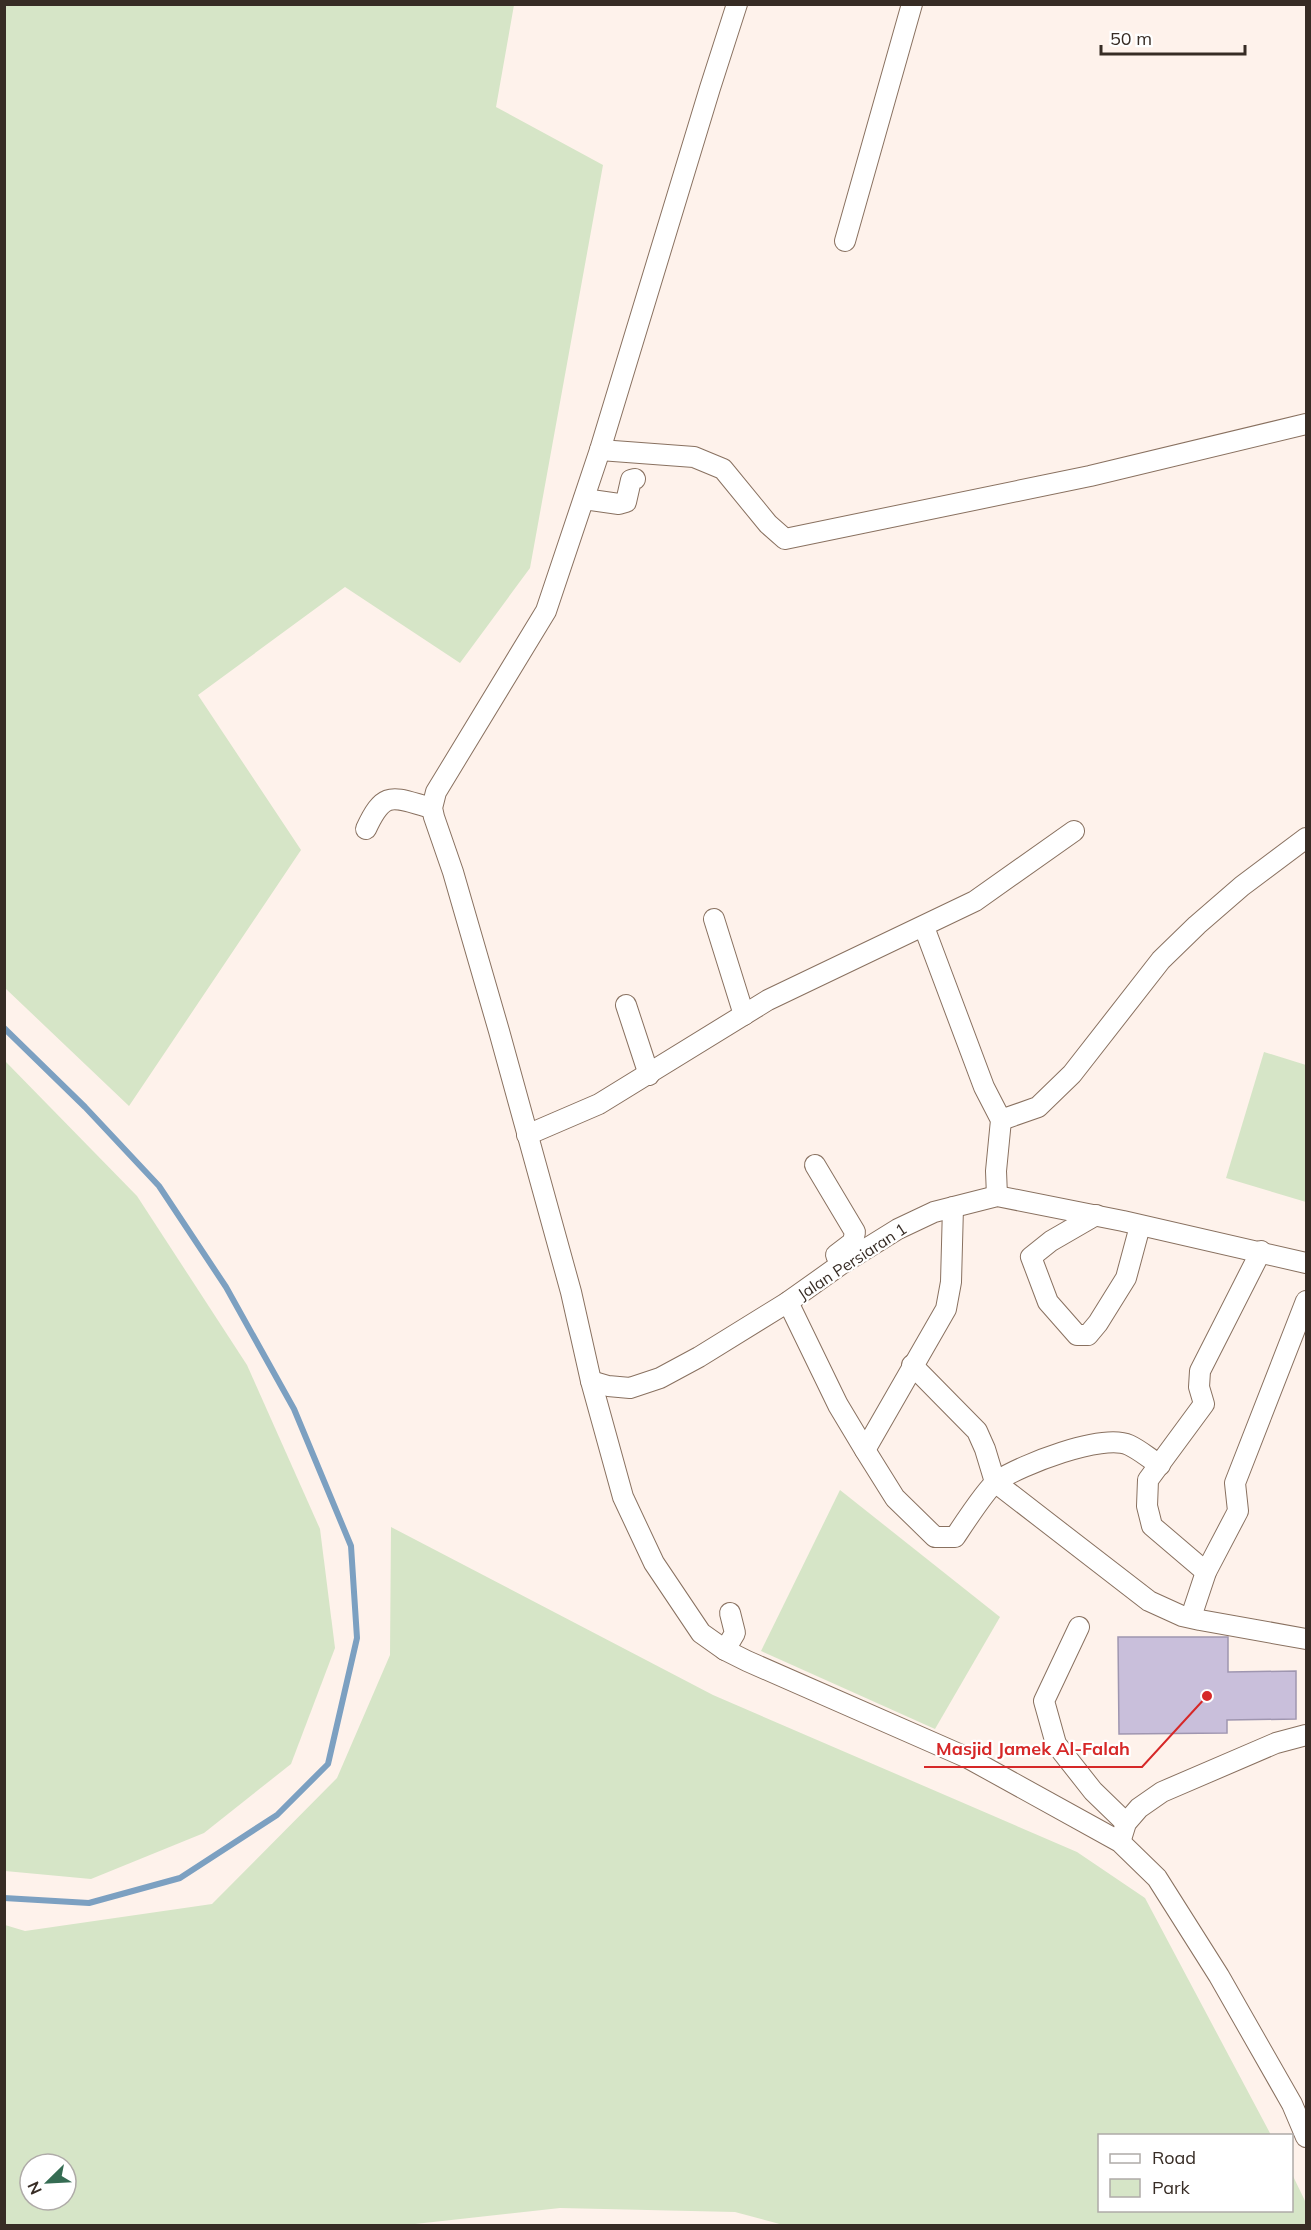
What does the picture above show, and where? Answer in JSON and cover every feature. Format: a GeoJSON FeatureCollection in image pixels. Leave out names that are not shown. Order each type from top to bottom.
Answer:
{"type":"FeatureCollection","features":[{"type":"Feature","properties":{"kind":"street"},"geometry":{"type":"LineString","coordinates":[[737,4],[600,450],[546,611],[436,792],[432,808],[500,1031],[622,1497],[654,1563],[700,1633],[725,1650],[968,1758],[1086,1821],[1123,1833]]}},
{"type":"Feature","properties":{"kind":"street"},"geometry":{"type":"LineString","coordinates":[[845,241],[912,4]]}},
{"type":"Feature","properties":{"kind":"street"},"geometry":{"type":"LineString","coordinates":[[600,450],[694,457],[723,469],[768,524],[786,539],[1090,476],[1306,424]]}},
{"type":"Feature","properties":{"kind":"street"},"geometry":{"type":"LineString","coordinates":[[584,499],[620,504],[626,502],[631,480],[635,479]]}},
{"type":"Feature","properties":{"kind":"street"},"geometry":{"type":"LineString","coordinates":[[366,829],[381,802],[390,799],[432,808]]}},
{"type":"Feature","properties":{"kind":"street"},"geometry":{"type":"LineString","coordinates":[[527,1135],[599,1104],[768,1000],[975,901],[1074,831]]}},
{"type":"Feature","properties":{"kind":"street"},"geometry":{"type":"LineString","coordinates":[[1001,1120],[1038,1107],[1072,1074],[1161,960],[1242,886],[1306,838]]}},
{"type":"Feature","properties":{"kind":"street"},"geometry":{"type":"LineString","coordinates":[[714,919],[744,1015]]}},
{"type":"Feature","properties":{"kind":"street"},"geometry":{"type":"LineString","coordinates":[[924,927],[984,1087],[1001,1120],[996,1171],[997,1196]]}},
{"type":"Feature","properties":{"kind":"street"},"geometry":{"type":"LineString","coordinates":[[626,1005],[649,1075]]}},
{"type":"Feature","properties":{"kind":"street"},"geometry":{"type":"LineString","coordinates":[[815,1165],[855,1232],[853,1242],[838,1260]]}},
{"type":"Feature","properties":{"kind":"street","name":"Jalan Persiaran 1"},"geometry":{"type":"LineString","coordinates":[[591,1381],[608,1386],[630,1388],[660,1378],[699,1357],[788,1302],[838,1260],[934,1212],[997,1196],[1096,1215],[1306,1263]]}},
{"type":"Feature","properties":{"kind":"street"},"geometry":{"type":"LineString","coordinates":[[865,1450],[945,1309],[951,1282],[953,1207]]}},
{"type":"Feature","properties":{"kind":"street"},"geometry":{"type":"LineString","coordinates":[[1096,1215],[1051,1241],[1031,1257],[1048,1302],[1077,1335],[1088,1335],[1126,1278],[1140,1226]]}},
{"type":"Feature","properties":{"kind":"street"},"geometry":{"type":"LineString","coordinates":[[1206,1572],[1152,1526],[1147,1506],[1148,1480],[1204,1404],[1199,1387],[1200,1371],[1261,1251]]}},
{"type":"Feature","properties":{"kind":"street"},"geometry":{"type":"LineString","coordinates":[[1191,1617],[1206,1572],[1238,1511],[1235,1483],[1306,1301]]}},
{"type":"Feature","properties":{"kind":"street"},"geometry":{"type":"LineString","coordinates":[[788,1302],[838,1405],[865,1450],[895,1498],[934,1537],[955,1537],[995,1482],[1089,1444],[1108,1442],[1128,1444],[1160,1465]]}},
{"type":"Feature","properties":{"kind":"street"},"geometry":{"type":"LineString","coordinates":[[912,1365],[977,1431],[995,1482],[1149,1601],[1191,1617],[1306,1639]]}},
{"type":"Feature","properties":{"kind":"street"},"geometry":{"type":"LineString","coordinates":[[725,1650],[735,1633],[730,1613]]}},
{"type":"Feature","properties":{"kind":"street"},"geometry":{"type":"LineString","coordinates":[[1079,1627],[1044,1701],[1056,1744],[1157,1878],[1224,1986],[1292,2104],[1306,2137]]}},
{"type":"Feature","properties":{"kind":"street"},"geometry":{"type":"LineString","coordinates":[[1123,1833],[1139,1809],[1162,1792],[1276,1743],[1306,1735]]}},
{"type":"Feature","properties":{"kind":"green space"},"geometry":{"type":"Polygon","coordinates":[[[4,5],[514,5],[496,107],[603,165],[530,568],[460,663],[345,587],[198,695],[301,850],[129,1106],[5,988],[4,5]]]}},
{"type":"Feature","properties":{"kind":"green space"},"geometry":{"type":"Polygon","coordinates":[[[1264,1052],[1306,1065],[1306,1202],[1226,1178],[1264,1052]]]}},
{"type":"Feature","properties":{"kind":"green space"},"geometry":{"type":"Polygon","coordinates":[[[5,1061],[137,1196],[247,1365],[320,1529],[335,1648],[291,1764],[204,1833],[91,1879],[5,1871],[5,1061]]]}},
{"type":"Feature","properties":{"kind":"green space"},"geometry":{"type":"Polygon","coordinates":[[[840,1490],[1000,1617],[935,1729],[761,1651],[840,1490]]]}},
{"type":"Feature","properties":{"kind":"green space"},"geometry":{"type":"Polygon","coordinates":[[[391,1527],[713,1695],[1077,1852],[1145,1898],[1270,2134],[1098,2134],[1098,2212],[1293,2212],[1293,2176],[1306,2203],[1306,2225],[787,2226],[735,2212],[560,2208],[397,2226],[5,2225],[5,1925],[25,1931],[212,1904],[337,1778],[390,1655],[391,1527]]]}},
{"type":"Feature","properties":{"kind":"building"},"geometry":{"type":"Polygon","coordinates":[[[1118,1637],[1228,1637],[1228,1672],[1296,1671],[1296,1719],[1227,1720],[1227,1733],[1119,1734],[1118,1637]]]}},
{"type":"Feature","properties":{"kind":"waterway"},"geometry":{"type":"LineString","coordinates":[[4,1028],[85,1107],[159,1186],[226,1287],[294,1409],[351,1546],[357,1638],[328,1764],[277,1815],[180,1878],[89,1903],[4,1898]]}},
{"type":"Feature","properties":{"kind":"place","name":"Masjid Jamek Al-Falah"},"geometry":{"type":"Point","coordinates":[1207,1696]}}]}
